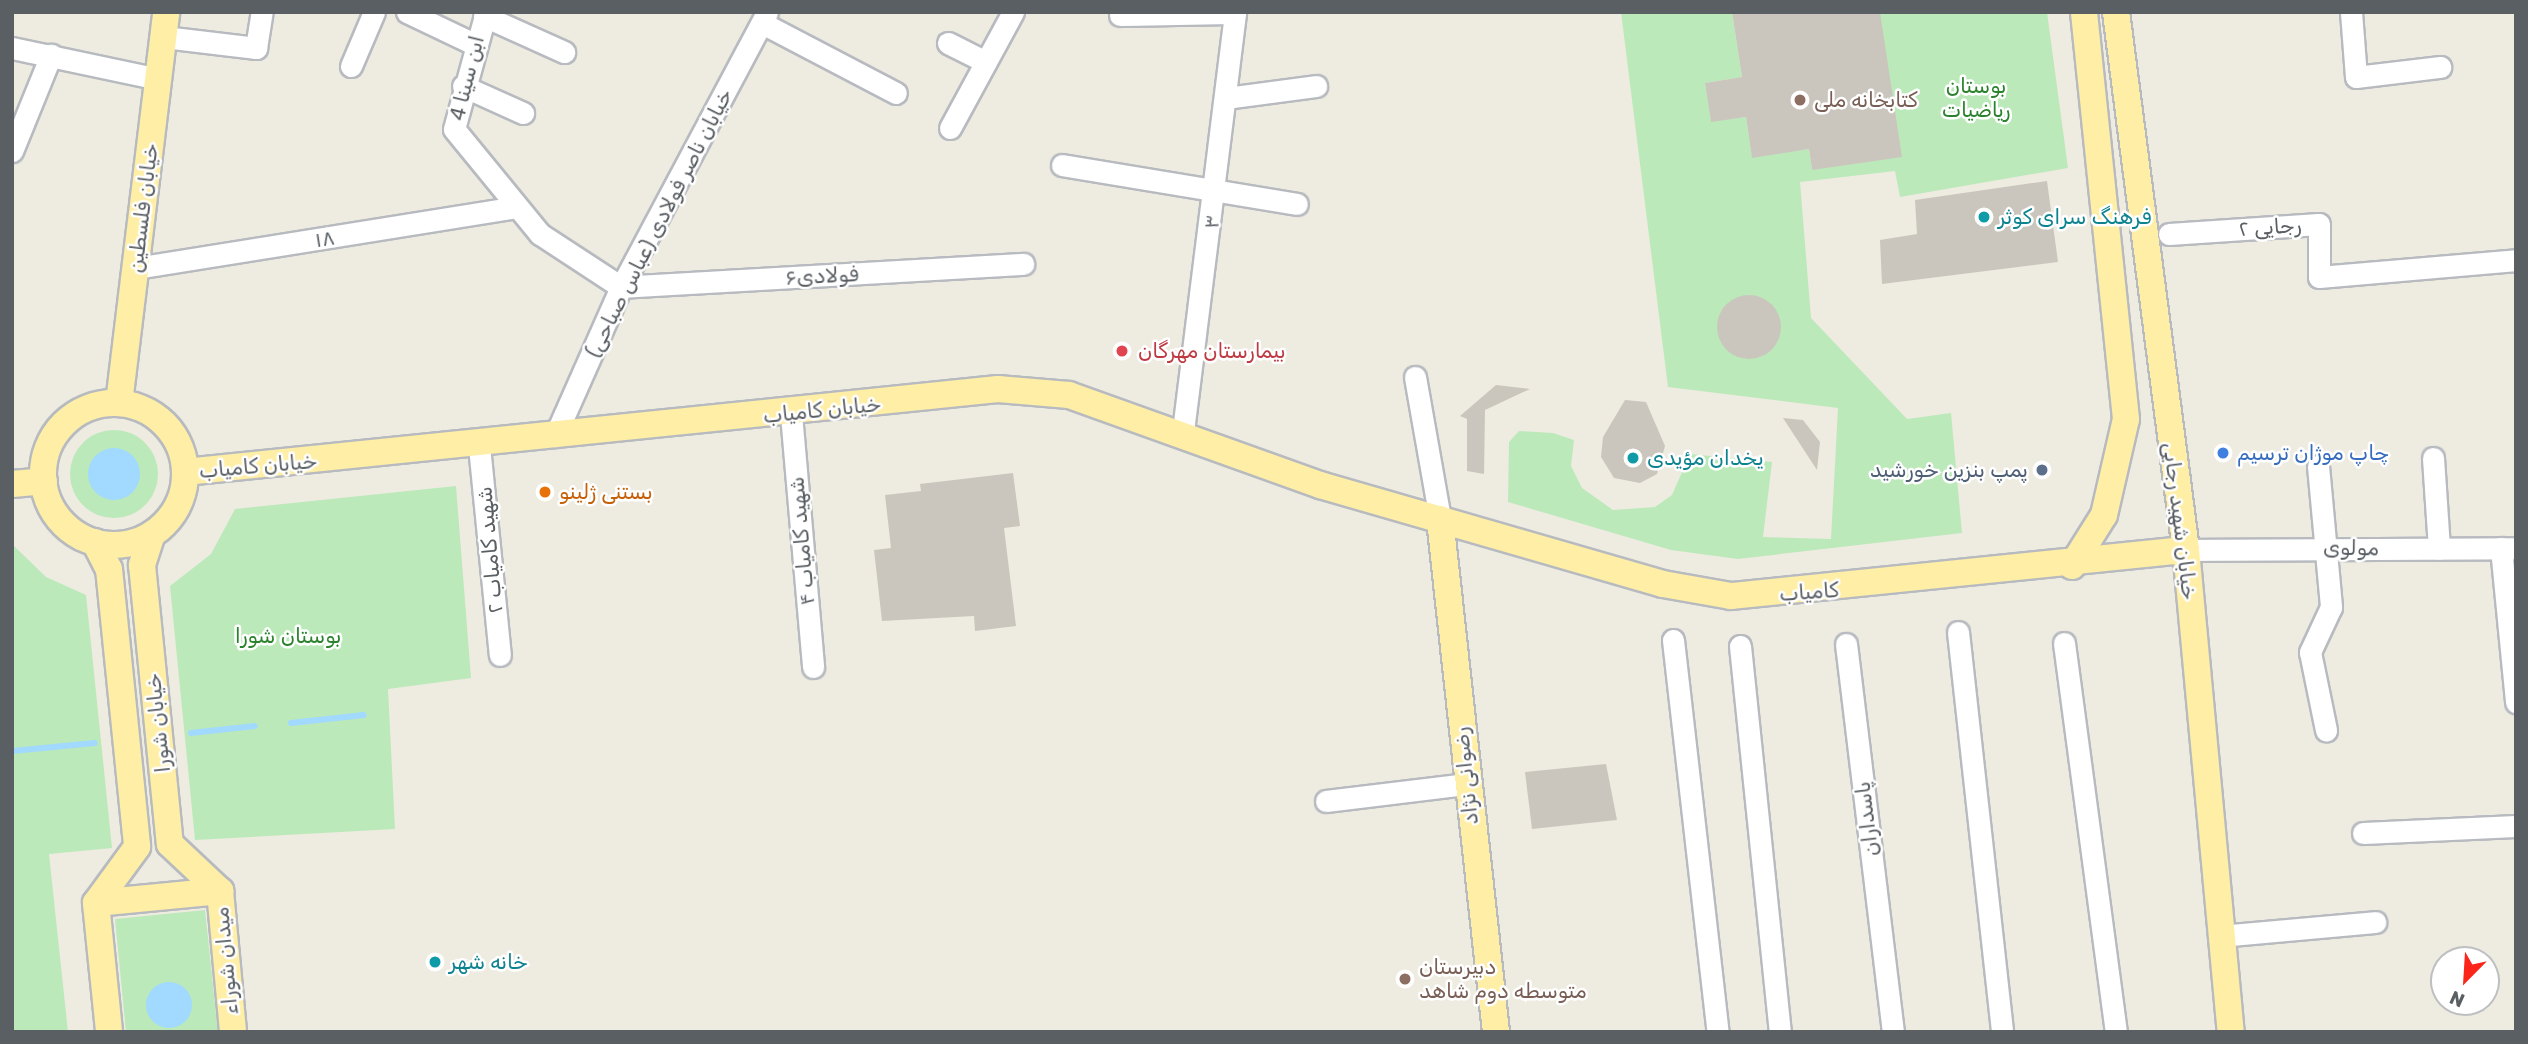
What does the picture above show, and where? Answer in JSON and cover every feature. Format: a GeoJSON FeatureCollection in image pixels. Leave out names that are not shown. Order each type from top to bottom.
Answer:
{"type":"FeatureCollection","features":[{"type":"Feature","properties":{"kind":"main road"},"geometry":{"type":"LineString","coordinates":[[2072,566],[2104,515],[2126,419],[2084,12]]}},
{"type":"Feature","properties":{"kind":"main road","name":"خیابان شهید رجایی"},"geometry":{"type":"LineString","coordinates":[[2116,12],[2186,551],[2219,936],[2231,1032]]}},
{"type":"Feature","properties":{"kind":"main road","name":"خیابان فلسطین"},"geometry":{"type":"LineString","coordinates":[[119,403],[165,25]]}},
{"type":"Feature","properties":{"kind":"main road","name":"خیابان کامیاب"},"geometry":{"type":"LineString","coordinates":[[185,472],[480,446],[555,436],[791,414],[998,389],[1069,395],[1183,431],[1320,485],[1440,519]]}},
{"type":"Feature","properties":{"kind":"main road"},"geometry":{"type":"LineString","coordinates":[[119,403],[148,411],[170,430],[185,472],[173,514],[152,534],[124,544],[95,542],[60,519],[44,481],[46,454],[68,420],[119,403]]}},
{"type":"Feature","properties":{"kind":"main road"},"geometry":{"type":"LineString","coordinates":[[12,484],[44,481]]}},
{"type":"Feature","properties":{"kind":"main road","name":"کامیاب"},"geometry":{"type":"LineString","coordinates":[[1440,519],[1662,584],[1731,596],[2072,566],[2186,551]]}},
{"type":"Feature","properties":{"kind":"main road","name":"رضوانی نژاد"},"geometry":{"type":"LineString","coordinates":[[1440,519],[1496,1032]]}},
{"type":"Feature","properties":{"kind":"main road","name":"خیابان شورا"},"geometry":{"type":"LineString","coordinates":[[152,534],[142,565],[170,844],[220,891]]}},
{"type":"Feature","properties":{"kind":"main road","name":"خیابان شورا"},"geometry":{"type":"LineString","coordinates":[[95,542],[109,569],[137,847],[96,903]]}},
{"type":"Feature","properties":{"kind":"main road","name":"میدان شوراء"},"geometry":{"type":"LineString","coordinates":[[96,903],[220,891],[233,1032]]}},
{"type":"Feature","properties":{"kind":"main road"},"geometry":{"type":"LineString","coordinates":[[96,903],[109,1032]]}},
{"type":"Feature","properties":{"kind":"street"},"geometry":{"type":"LineString","coordinates":[[165,25],[256,48],[262,12]]}},
{"type":"Feature","properties":{"kind":"street"},"geometry":{"type":"LineString","coordinates":[[351,66],[374,12]]}},
{"type":"Feature","properties":{"kind":"street"},"geometry":{"type":"LineString","coordinates":[[407,12],[472,43]]}},
{"type":"Feature","properties":{"kind":"street"},"geometry":{"type":"LineString","coordinates":[[950,128],[1013,12]]}},
{"type":"Feature","properties":{"kind":"street"},"geometry":{"type":"LineString","coordinates":[[2351,12],[2356,76],[2440,67]]}},
{"type":"Feature","properties":{"kind":"street"},"geometry":{"type":"LineString","coordinates":[[1120,15],[1235,13]]}},
{"type":"Feature","properties":{"kind":"street","name":"۳"},"geometry":{"type":"LineString","coordinates":[[1183,431],[1216,191],[1235,13]]}},
{"type":"Feature","properties":{"kind":"street"},"geometry":{"type":"LineString","coordinates":[[485,14],[564,52]]}},
{"type":"Feature","properties":{"kind":"street","name":"ابن سینا 4"},"geometry":{"type":"LineString","coordinates":[[485,14],[472,43],[454,129],[514,208],[540,234],[621,288]]}},
{"type":"Feature","properties":{"kind":"street"},"geometry":{"type":"LineString","coordinates":[[765,17],[896,93]]}},
{"type":"Feature","properties":{"kind":"street","name":"خیابان ناصر فولادی (عباس صباحی)"},"geometry":{"type":"LineString","coordinates":[[555,436],[621,288],[765,17]]}},
{"type":"Feature","properties":{"kind":"street"},"geometry":{"type":"LineString","coordinates":[[948,43],[986,62]]}},
{"type":"Feature","properties":{"kind":"street"},"geometry":{"type":"LineString","coordinates":[[12,48],[159,79]]}},
{"type":"Feature","properties":{"kind":"street"},"geometry":{"type":"LineString","coordinates":[[12,151],[51,55]]}},
{"type":"Feature","properties":{"kind":"street"},"geometry":{"type":"LineString","coordinates":[[463,86],[523,113]]}},
{"type":"Feature","properties":{"kind":"street"},"geometry":{"type":"LineString","coordinates":[[1226,98],[1316,86]]}},
{"type":"Feature","properties":{"kind":"street"},"geometry":{"type":"LineString","coordinates":[[1062,165],[1297,204]]}},
{"type":"Feature","properties":{"kind":"street","name":"۱۸"},"geometry":{"type":"LineString","coordinates":[[136,268],[514,208]]}},
{"type":"Feature","properties":{"kind":"street","name":"رجایی ۲"},"geometry":{"type":"LineString","coordinates":[[2169,234],[2319,224],[2319,277],[2516,260]]}},
{"type":"Feature","properties":{"kind":"street","name":"فولادی۶"},"geometry":{"type":"LineString","coordinates":[[621,288],[1023,264]]}},
{"type":"Feature","properties":{"kind":"street"},"geometry":{"type":"LineString","coordinates":[[1415,377],[1440,519]]}},
{"type":"Feature","properties":{"kind":"street","name":"شهید کامیاب ۴"},"geometry":{"type":"LineString","coordinates":[[791,414],[813,667]]}},
{"type":"Feature","properties":{"kind":"street","name":"شهید کامیاب ۲"},"geometry":{"type":"LineString","coordinates":[[480,446],[500,655]]}},
{"type":"Feature","properties":{"kind":"street"},"geometry":{"type":"LineString","coordinates":[[2433,458],[2439,550]]}},
{"type":"Feature","properties":{"kind":"street"},"geometry":{"type":"LineString","coordinates":[[2318,466],[2332,607],[2310,652],[2326,730]]}},
{"type":"Feature","properties":{"kind":"street","name":"مولوی"},"geometry":{"type":"LineString","coordinates":[[2186,551],[2325,547],[2439,550],[2508,548]]}},
{"type":"Feature","properties":{"kind":"street"},"geometry":{"type":"LineString","coordinates":[[2508,548],[2516,702]]}},
{"type":"Feature","properties":{"kind":"street"},"geometry":{"type":"LineString","coordinates":[[1958,632],[2002,1032]]}},
{"type":"Feature","properties":{"kind":"street"},"geometry":{"type":"LineString","coordinates":[[1673,640],[1718,1032]]}},
{"type":"Feature","properties":{"kind":"street"},"geometry":{"type":"LineString","coordinates":[[2064,643],[2116,1032]]}},
{"type":"Feature","properties":{"kind":"street","name":"پاسداران"},"geometry":{"type":"LineString","coordinates":[[1846,644],[1893,1032]]}},
{"type":"Feature","properties":{"kind":"street"},"geometry":{"type":"LineString","coordinates":[[1740,646],[1772,977],[1780,1032]]}},
{"type":"Feature","properties":{"kind":"street"},"geometry":{"type":"LineString","coordinates":[[1326,801],[1467,784]]}},
{"type":"Feature","properties":{"kind":"street"},"geometry":{"type":"LineString","coordinates":[[2364,833],[2516,826]]}},
{"type":"Feature","properties":{"kind":"street"},"geometry":{"type":"LineString","coordinates":[[2219,936],[2375,922]]}},
{"type":"Feature","properties":{"kind":"green space","name":"بوستان ریاضیات"},"geometry":{"type":"Polygon","coordinates":[[[1621,12],[1732,12],[1742,77],[1705,83],[1711,121],[1746,117],[1752,157],[1809,149],[1812,170],[1880,12],[2047,12],[2068,168],[1900,197],[1895,171],[1800,182],[1811,318],[1907,419],[1951,413],[1962,533],[1738,559],[1671,550],[1508,502],[1509,442],[1519,431],[1553,433],[1574,440],[1571,466],[1582,488],[1613,510],[1655,507],[1672,495],[1690,454],[1772,462],[1763,537],[1831,539],[1838,408],[1668,387],[1621,12]]]}},
{"type":"Feature","properties":{"kind":"green space"},"geometry":{"type":"Polygon","coordinates":[[[114,430],[131,433],[145,443],[155,457],[158,474],[155,491],[145,505],[131,515],[114,518],[97,515],[83,505],[73,491],[70,474],[73,457],[83,443],[97,433],[114,430]]]}},
{"type":"Feature","properties":{"kind":"green space","name":"بوستان شورا"},"geometry":{"type":"Polygon","coordinates":[[[456,486],[471,678],[388,689],[395,829],[195,840],[170,586],[211,554],[235,509],[456,486]]]}},
{"type":"Feature","properties":{"kind":"green space"},"geometry":{"type":"Polygon","coordinates":[[[12,544],[46,577],[86,595],[112,848],[49,854],[68,1032],[12,1032],[12,544]]]}},
{"type":"Feature","properties":{"kind":"green space"},"geometry":{"type":"Polygon","coordinates":[[[205,910],[218,1032],[126,1032],[115,919],[205,910]]]}},
{"type":"Feature","properties":{"kind":"water"},"geometry":{"type":"Polygon","coordinates":[[[114,448],[124,450],[132,456],[138,464],[138,484],[132,492],[124,498],[114,500],[104,498],[96,492],[90,484],[88,474],[90,464],[96,456],[104,450],[114,448]]]}},
{"type":"Feature","properties":{"kind":"water"},"geometry":{"type":"Polygon","coordinates":[[[169,982],[185,989],[192,1005],[185,1021],[169,1028],[153,1021],[146,1005],[153,989],[169,982]]]}},
{"type":"Feature","properties":{"kind":"building","name":"کتابخانه ملی"},"geometry":{"type":"Polygon","coordinates":[[[1732,12],[1880,12],[1902,157],[1812,170],[1809,149],[1752,158],[1746,117],[1711,122],[1705,83],[1742,77],[1732,12]]]}},
{"type":"Feature","properties":{"kind":"building","name":"فرهنگ سرای کوثر"},"geometry":{"type":"Polygon","coordinates":[[[2047,181],[2058,262],[1882,284],[1880,240],[1917,234],[1915,200],[2047,181]]]}},
{"type":"Feature","properties":{"kind":"building"},"geometry":{"type":"Polygon","coordinates":[[[1743,295],[1755,295],[1772,304],[1779,315],[1779,339],[1772,350],[1755,359],[1743,359],[1731,354],[1722,345],[1717,333],[1717,321],[1722,309],[1731,300],[1743,295]]]}},
{"type":"Feature","properties":{"kind":"building"},"geometry":{"type":"Polygon","coordinates":[[[1496,385],[1530,389],[1485,410],[1484,474],[1467,471],[1467,419],[1460,416],[1496,385]]]}},
{"type":"Feature","properties":{"kind":"building"},"geometry":{"type":"Polygon","coordinates":[[[1625,400],[1646,402],[1665,446],[1657,474],[1640,483],[1614,478],[1601,457],[1603,437],[1625,400]]]}},
{"type":"Feature","properties":{"kind":"building"},"geometry":{"type":"Polygon","coordinates":[[[1783,418],[1803,420],[1820,442],[1817,470],[1783,418]]]}},
{"type":"Feature","properties":{"kind":"building"},"geometry":{"type":"Polygon","coordinates":[[[1013,473],[1020,526],[1004,528],[1016,626],[975,631],[974,616],[882,621],[874,550],[891,548],[885,495],[921,491],[920,484],[1013,473]]]}},
{"type":"Feature","properties":{"kind":"building"},"geometry":{"type":"Polygon","coordinates":[[[1606,764],[1617,820],[1532,829],[1525,772],[1606,764]]]}},
{"type":"Feature","properties":{"kind":"waterway"},"geometry":{"type":"LineString","coordinates":[[291,723],[364,715]]}},
{"type":"Feature","properties":{"kind":"waterway"},"geometry":{"type":"LineString","coordinates":[[191,733],[255,726]]}},
{"type":"Feature","properties":{"kind":"waterway"},"geometry":{"type":"LineString","coordinates":[[12,751],[95,743]]}},
{"type":"Feature","properties":{"kind":"place","name":"کتابخانه ملی"},"geometry":{"type":"Point","coordinates":[1800,100]}},
{"type":"Feature","properties":{"kind":"place","name":"فرهنگ سرای کوثر"},"geometry":{"type":"Point","coordinates":[1984,217]}},
{"type":"Feature","properties":{"kind":"place","name":"بیمارستان مهرگان"},"geometry":{"type":"Point","coordinates":[1122,351]}},
{"type":"Feature","properties":{"kind":"place","name":"چاپ موژان ترسیم"},"geometry":{"type":"Point","coordinates":[2223,453]}},
{"type":"Feature","properties":{"kind":"place","name":"یخدان مؤیدی"},"geometry":{"type":"Point","coordinates":[1633,458]}},
{"type":"Feature","properties":{"kind":"place","name":"پمپ بنزین خورشید"},"geometry":{"type":"Point","coordinates":[2042,470]}},
{"type":"Feature","properties":{"kind":"place","name":"بستنی ژلینو"},"geometry":{"type":"Point","coordinates":[545,492]}},
{"type":"Feature","properties":{"kind":"place","name":"خانه شهر"},"geometry":{"type":"Point","coordinates":[435,962]}},
{"type":"Feature","properties":{"kind":"place","name":"دبیرستان متوسطه دوم شاهد"},"geometry":{"type":"Point","coordinates":[1405,979]}}]}
